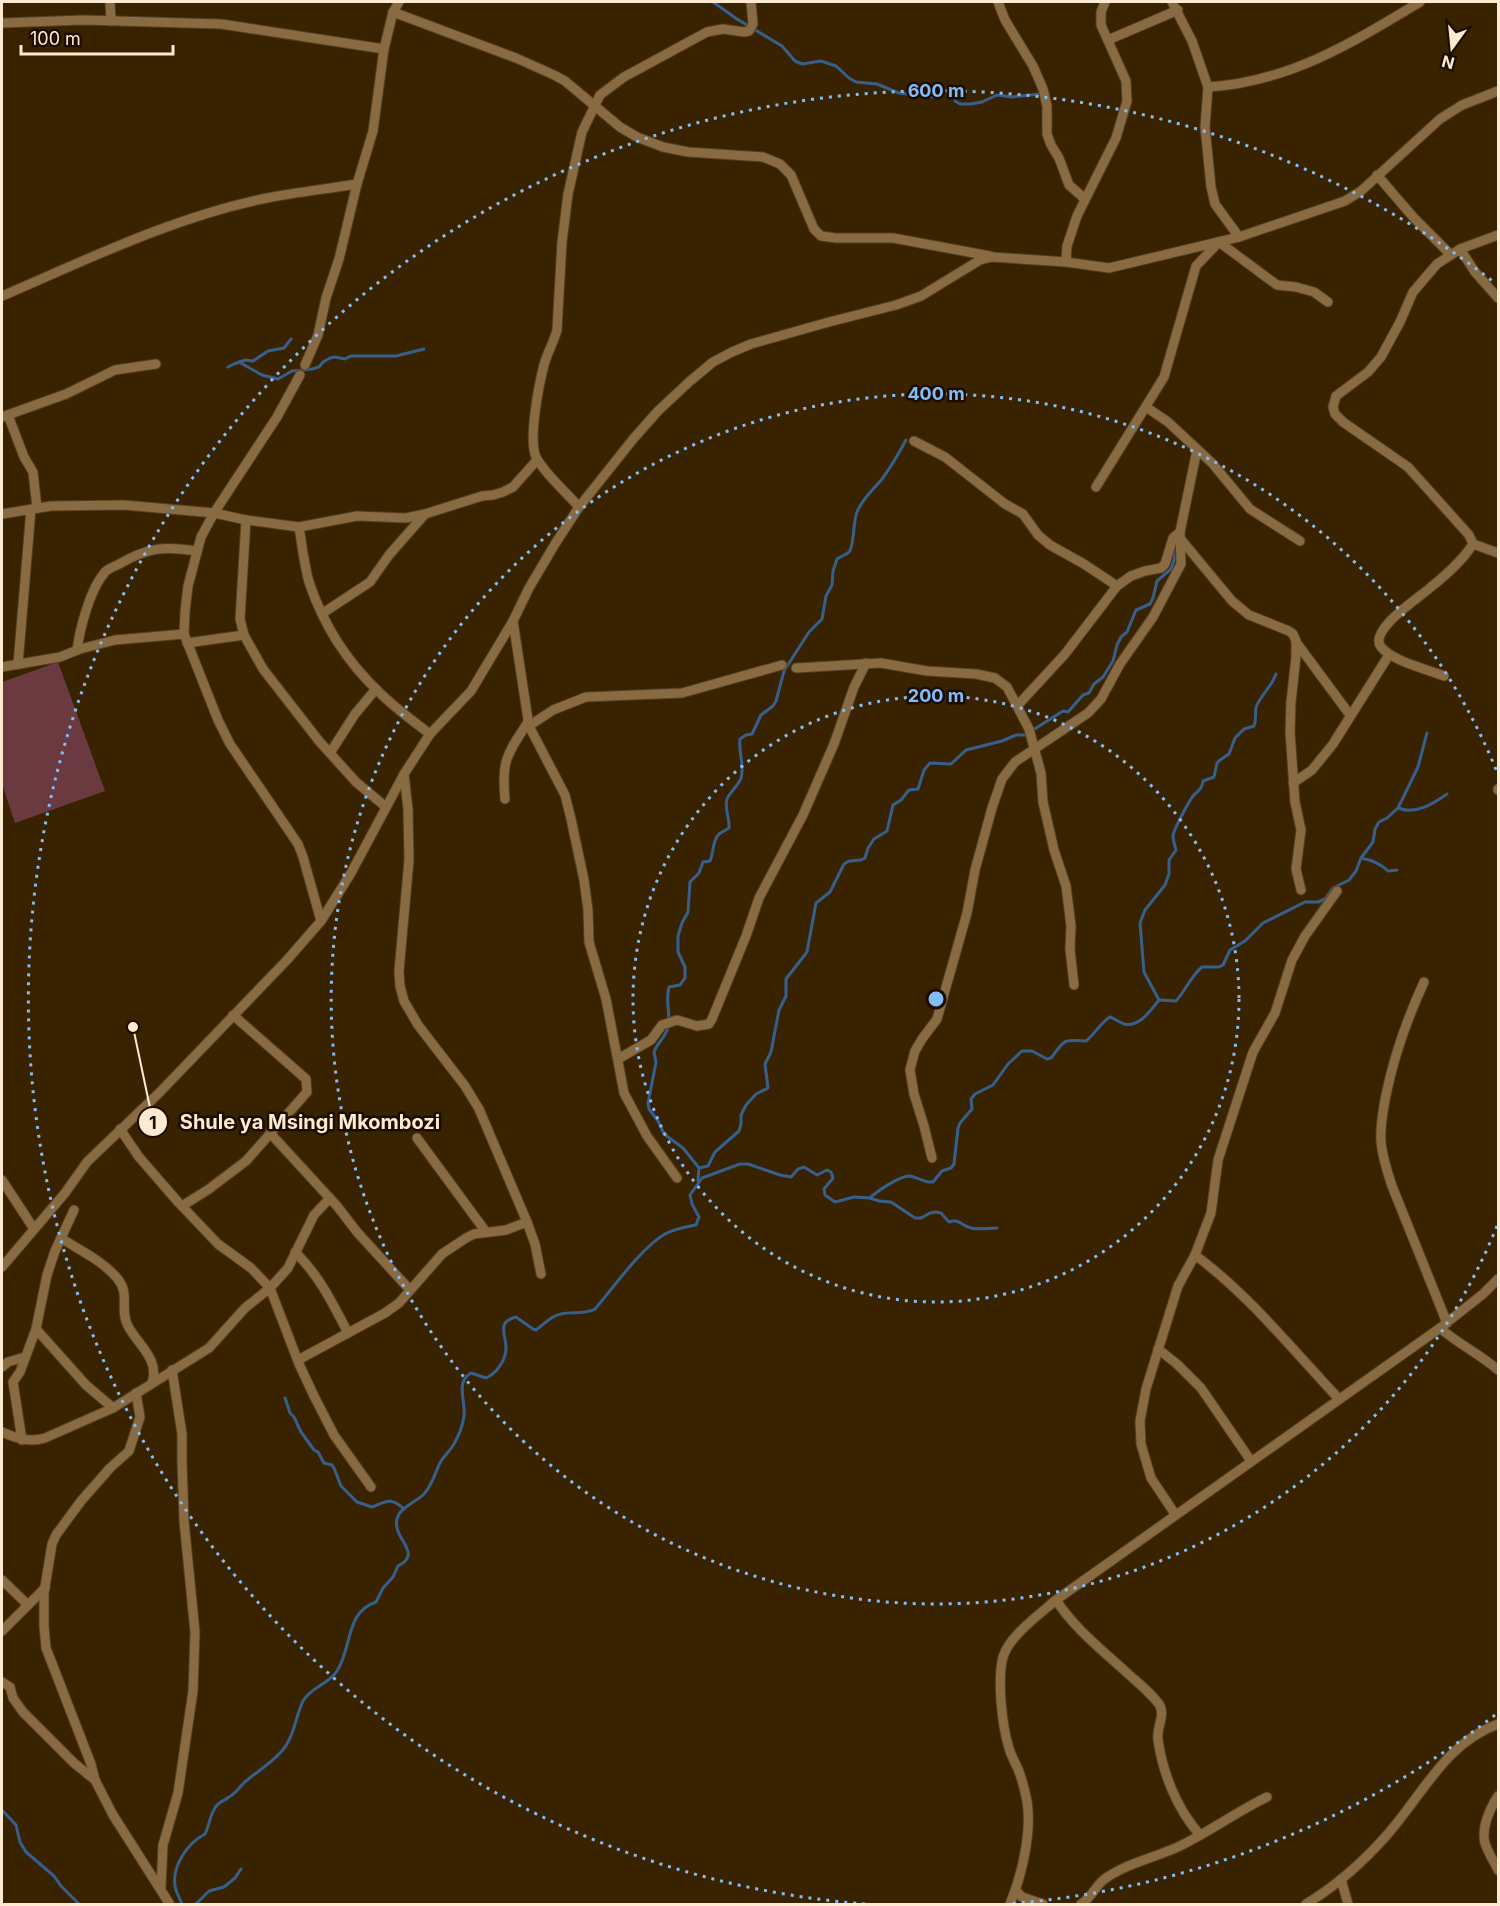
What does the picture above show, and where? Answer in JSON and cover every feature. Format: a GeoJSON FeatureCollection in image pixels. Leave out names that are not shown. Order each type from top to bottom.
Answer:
{"type":"FeatureCollection","features":[{"type":"Feature","properties":{"kind":"street"},"geometry":{"type":"LineString","coordinates":[[110,2],[111,21]]}},
{"type":"Feature","properties":{"kind":"street"},"geometry":{"type":"LineString","coordinates":[[305,365],[318,334],[373,131],[384,49],[393,12],[399,2]]}},
{"type":"Feature","properties":{"kind":"street"},"geometry":{"type":"LineString","coordinates":[[579,507],[537,460],[533,449],[535,418],[544,363],[557,330],[566,208],[582,132],[594,105],[608,87],[707,32],[723,29],[749,31],[753,24],[751,2]]}},
{"type":"Feature","properties":{"kind":"street"},"geometry":{"type":"LineString","coordinates":[[998,2],[1005,20],[1033,66],[1043,89],[1047,105],[1047,134],[1051,145],[1069,185],[1085,199]]}},
{"type":"Feature","properties":{"kind":"street"},"geometry":{"type":"LineString","coordinates":[[1066,262],[1067,246],[1077,216],[1116,138],[1127,101],[1126,81],[1101,26],[1101,12],[1105,2]]}},
{"type":"Feature","properties":{"kind":"street"},"geometry":{"type":"LineString","coordinates":[[1172,2],[1192,41],[1208,87],[1205,127],[1215,204],[1239,237]]}},
{"type":"Feature","properties":{"kind":"street"},"geometry":{"type":"LineString","coordinates":[[1208,87],[1228,86],[1271,77],[1295,69],[1346,45],[1420,2]]}},
{"type":"Feature","properties":{"kind":"street"},"geometry":{"type":"LineString","coordinates":[[1108,40],[1178,10]]}},
{"type":"Feature","properties":{"kind":"street"},"geometry":{"type":"LineString","coordinates":[[393,12],[516,58],[554,75],[565,81],[620,127],[637,137],[663,147],[688,152],[763,156],[780,164],[791,175],[814,229],[821,236],[894,238],[992,257],[1066,262],[1109,268],[1239,237],[1345,201],[1361,191],[1440,119],[1462,105],[1498,91]]}},
{"type":"Feature","properties":{"kind":"street"},"geometry":{"type":"LineString","coordinates":[[2,23],[83,20],[221,24],[384,49]]}},
{"type":"Feature","properties":{"kind":"street"},"geometry":{"type":"LineString","coordinates":[[1377,175],[1414,218],[1451,255]]}},
{"type":"Feature","properties":{"kind":"street"},"geometry":{"type":"LineString","coordinates":[[2,296],[150,233],[217,210],[267,198],[357,184]]}},
{"type":"Feature","properties":{"kind":"street"},"geometry":{"type":"LineString","coordinates":[[1498,235],[1460,249],[1437,264],[1413,292],[1381,357],[1368,372],[1336,396],[1333,407],[1335,414],[1343,422],[1408,467],[1469,535],[1473,544],[1498,553]]}},
{"type":"Feature","properties":{"kind":"street"},"geometry":{"type":"LineString","coordinates":[[1219,242],[1276,285],[1314,292],[1328,302]]}},
{"type":"Feature","properties":{"kind":"street"},"geometry":{"type":"LineString","coordinates":[[1096,486],[1164,377],[1196,266],[1219,242]]}},
{"type":"Feature","properties":{"kind":"street"},"geometry":{"type":"LineString","coordinates":[[1460,249],[1475,272],[1498,298]]}},
{"type":"Feature","properties":{"kind":"street"},"geometry":{"type":"LineString","coordinates":[[2,1267],[87,1162],[159,1093],[287,960],[321,921],[351,873],[404,774],[430,734],[471,691],[513,621],[534,580],[579,507],[638,433],[689,382],[713,362],[751,344],[896,305],[921,296],[980,261],[992,257]]}},
{"type":"Feature","properties":{"kind":"street"},"geometry":{"type":"LineString","coordinates":[[18,664],[34,509],[33,472],[5,416],[66,394],[115,370],[156,364]]}},
{"type":"Feature","properties":{"kind":"street"},"geometry":{"type":"LineString","coordinates":[[300,375],[201,537],[188,586],[185,612],[186,638],[218,720],[230,744],[298,844],[321,921]]}},
{"type":"Feature","properties":{"kind":"street"},"geometry":{"type":"LineString","coordinates":[[1146,407],[1168,422],[1212,463],[1250,509],[1300,541]]}},
{"type":"Feature","properties":{"kind":"street"},"geometry":{"type":"LineString","coordinates":[[914,441],[945,457],[1005,504],[1023,514],[1038,535],[1050,545],[1117,586]]}},
{"type":"Feature","properties":{"kind":"street"},"geometry":{"type":"LineString","coordinates":[[932,1158],[914,1094],[910,1070],[915,1051],[937,1019],[967,913],[975,870],[1002,779],[1014,762],[1083,717],[1101,699],[1120,664],[1153,617],[1181,564],[1180,535],[1197,450]]}},
{"type":"Feature","properties":{"kind":"street"},"geometry":{"type":"LineString","coordinates":[[2,514],[51,506],[124,505],[214,513],[299,527],[357,516],[406,518],[482,496],[493,495],[513,487],[537,460]]}},
{"type":"Feature","properties":{"kind":"street"},"geometry":{"type":"LineString","coordinates":[[323,613],[370,582],[389,555],[425,514]]}},
{"type":"Feature","properties":{"kind":"street"},"geometry":{"type":"LineString","coordinates":[[246,520],[240,619],[244,636],[279,691],[330,753],[356,782],[386,807]]}},
{"type":"Feature","properties":{"kind":"street"},"geometry":{"type":"LineString","coordinates":[[299,527],[310,582],[333,635],[376,689],[430,734]]}},
{"type":"Feature","properties":{"kind":"street"},"geometry":{"type":"LineString","coordinates":[[1018,705],[1065,654],[1117,586],[1131,576],[1161,568],[1168,558],[1173,538],[1180,535]]}},
{"type":"Feature","properties":{"kind":"street"},"geometry":{"type":"LineString","coordinates":[[1180,535],[1232,601],[1249,615],[1293,634],[1350,715]]}},
{"type":"Feature","properties":{"kind":"street"},"geometry":{"type":"LineString","coordinates":[[1444,676],[1389,655],[1378,641],[1383,630],[1404,607],[1433,586],[1468,552],[1473,544]]}},
{"type":"Feature","properties":{"kind":"street"},"geometry":{"type":"LineString","coordinates":[[76,650],[85,614],[98,585],[109,569],[138,553],[160,548],[197,551]]}},
{"type":"Feature","properties":{"kind":"street"},"geometry":{"type":"LineString","coordinates":[[513,621],[528,724],[565,795],[584,880],[589,942],[606,999],[624,1093],[647,1136],[677,1178]]}},
{"type":"Feature","properties":{"kind":"street"},"geometry":{"type":"LineString","coordinates":[[2,667],[60,657],[76,650],[115,640],[244,636]]}},
{"type":"Feature","properties":{"kind":"street"},"geometry":{"type":"LineString","coordinates":[[1296,641],[1290,712],[1293,783],[1301,830],[1296,869],[1301,890]]}},
{"type":"Feature","properties":{"kind":"street"},"geometry":{"type":"LineString","coordinates":[[1293,783],[1312,770],[1333,744],[1389,655]]}},
{"type":"Feature","properties":{"kind":"street"},"geometry":{"type":"LineString","coordinates":[[618,1059],[651,1040],[662,1025],[677,1020],[697,1026],[709,1024],[746,936],[759,898],[803,815],[834,744],[854,687],[866,663]]}},
{"type":"Feature","properties":{"kind":"street"},"geometry":{"type":"LineString","coordinates":[[796,668],[881,663],[927,671],[966,672],[995,678],[1007,687],[1029,729],[1041,773],[1043,802],[1054,850],[1066,886],[1074,985]]}},
{"type":"Feature","properties":{"kind":"street"},"geometry":{"type":"LineString","coordinates":[[505,799],[504,769],[511,747],[528,724],[552,710],[586,697],[682,693],[782,665]]}},
{"type":"Feature","properties":{"kind":"street"},"geometry":{"type":"LineString","coordinates":[[330,753],[345,727],[376,689]]}},
{"type":"Feature","properties":{"kind":"street"},"geometry":{"type":"LineString","coordinates":[[404,774],[408,810],[409,860],[400,986],[404,1001],[418,1025],[465,1086],[479,1109],[527,1222],[535,1244],[541,1274]]}},
{"type":"Feature","properties":{"kind":"street"},"geometry":{"type":"LineString","coordinates":[[1175,1514],[1150,1478],[1141,1444],[1140,1421],[1146,1389],[1178,1286],[1195,1255],[1211,1213],[1218,1160],[1253,1052],[1275,1013],[1292,960],[1305,936],[1337,891]]}},
{"type":"Feature","properties":{"kind":"street"},"geometry":{"type":"LineString","coordinates":[[1424,982],[1401,1036],[1390,1073],[1382,1115],[1381,1140],[1385,1165],[1443,1325],[1452,1338],[1498,1370]]}},
{"type":"Feature","properties":{"kind":"street"},"geometry":{"type":"LineString","coordinates":[[182,1206],[209,1190],[246,1161],[307,1092],[306,1079],[233,1015]]}},
{"type":"Feature","properties":{"kind":"street"},"geometry":{"type":"LineString","coordinates":[[120,1129],[139,1157],[182,1206],[218,1244],[252,1268],[270,1288],[298,1360],[334,1435],[371,1487]]}},
{"type":"Feature","properties":{"kind":"street"},"geometry":{"type":"LineString","coordinates":[[270,1133],[410,1290]]}},
{"type":"Feature","properties":{"kind":"street"},"geometry":{"type":"LineString","coordinates":[[417,1138],[486,1232]]}},
{"type":"Feature","properties":{"kind":"street"},"geometry":{"type":"LineString","coordinates":[[2,1180],[34,1229]]}},
{"type":"Feature","properties":{"kind":"street"},"geometry":{"type":"LineString","coordinates":[[2,1432],[22,1440],[45,1438],[113,1408],[195,1358],[209,1348],[245,1308],[270,1288],[288,1268],[314,1215],[330,1198]]}},
{"type":"Feature","properties":{"kind":"street"},"geometry":{"type":"LineString","coordinates":[[22,1440],[13,1385],[36,1329],[47,1275],[75,1210]]}},
{"type":"Feature","properties":{"kind":"street"},"geometry":{"type":"LineString","coordinates":[[298,1360],[385,1313],[399,1303],[442,1254],[466,1238],[486,1232],[506,1230],[527,1222]]}},
{"type":"Feature","properties":{"kind":"street"},"geometry":{"type":"LineString","coordinates":[[61,1238],[116,1277],[124,1287],[126,1321],[153,1366],[152,1383]]}},
{"type":"Feature","properties":{"kind":"street"},"geometry":{"type":"LineString","coordinates":[[295,1252],[308,1264],[324,1287],[348,1333]]}},
{"type":"Feature","properties":{"kind":"street"},"geometry":{"type":"LineString","coordinates":[[1195,1255],[1246,1297],[1339,1399]]}},
{"type":"Feature","properties":{"kind":"street"},"geometry":{"type":"LineString","coordinates":[[1010,1905],[1024,1858],[1027,1802],[1019,1770],[1009,1751],[1000,1689],[1003,1656],[1019,1633],[1056,1600],[1443,1325],[1483,1294],[1498,1279]]}},
{"type":"Feature","properties":{"kind":"street"},"geometry":{"type":"LineString","coordinates":[[36,1329],[86,1385],[113,1408]]}},
{"type":"Feature","properties":{"kind":"street"},"geometry":{"type":"LineString","coordinates":[[1158,1349],[1202,1388],[1251,1461]]}},
{"type":"Feature","properties":{"kind":"street"},"geometry":{"type":"LineString","coordinates":[[2,1367],[8,1362],[25,1357]]}},
{"type":"Feature","properties":{"kind":"street"},"geometry":{"type":"LineString","coordinates":[[161,1887],[163,1845],[178,1793],[193,1691],[195,1632],[184,1521],[182,1434],[172,1370]]}},
{"type":"Feature","properties":{"kind":"street"},"geometry":{"type":"LineString","coordinates":[[136,1393],[140,1417],[129,1451],[102,1476],[56,1535],[52,1544],[45,1588],[44,1626],[46,1648],[91,1764],[95,1780],[113,1815],[161,1887],[169,1903]]}},
{"type":"Feature","properties":{"kind":"street"},"geometry":{"type":"LineString","coordinates":[[2,1580],[28,1605]]}},
{"type":"Feature","properties":{"kind":"street"},"geometry":{"type":"LineString","coordinates":[[2,1631],[45,1588]]}},
{"type":"Feature","properties":{"kind":"street"},"geometry":{"type":"LineString","coordinates":[[1056,1600],[1072,1621],[1143,1687],[1160,1706],[1161,1717],[1157,1736],[1168,1777],[1182,1811],[1200,1835]]}},
{"type":"Feature","properties":{"kind":"street"},"geometry":{"type":"LineString","coordinates":[[2,1682],[10,1688],[22,1712],[74,1763],[95,1780]]}},
{"type":"Feature","properties":{"kind":"street"},"geometry":{"type":"LineString","coordinates":[[1306,1905],[1341,1879],[1386,1837],[1449,1756],[1474,1735],[1498,1724]]}},
{"type":"Feature","properties":{"kind":"street"},"geometry":{"type":"LineString","coordinates":[[1498,1796],[1491,1807],[1485,1836],[1485,1844],[1498,1870]]}},
{"type":"Feature","properties":{"kind":"street"},"geometry":{"type":"LineString","coordinates":[[1081,1905],[1103,1880],[1114,1872],[1164,1853],[1267,1797]]}},
{"type":"Feature","properties":{"kind":"street"},"geometry":{"type":"LineString","coordinates":[[1341,1879],[1348,1905]]}},
{"type":"Feature","properties":{"kind":"street"},"geometry":{"type":"LineString","coordinates":[[1016,1891],[1022,1897],[1043,1905]]}},
{"type":"Feature","properties":{"kind":"shaded area"},"geometry":{"type":"Polygon","coordinates":[[[58,662],[105,791],[15,823],[2,784],[2,682],[58,662]]]}},
{"type":"Feature","properties":{"kind":"waterway"},"geometry":{"type":"LineString","coordinates":[[713,2],[782,46],[795,61],[802,64],[821,61],[836,66],[856,82],[877,84],[899,93],[934,97],[943,91],[951,90],[955,94],[955,101],[960,104],[982,102],[997,95],[1012,97],[1040,94]]}},
{"type":"Feature","properties":{"kind":"waterway"},"geometry":{"type":"LineString","coordinates":[[228,367],[245,360],[253,361],[268,351],[284,348],[291,339]]}},
{"type":"Feature","properties":{"kind":"waterway"},"geometry":{"type":"LineString","coordinates":[[239,362],[262,375],[278,379],[292,371],[319,367],[330,358],[396,356],[424,349]]}},
{"type":"Feature","properties":{"kind":"waterway"},"geometry":{"type":"LineString","coordinates":[[698,1181],[699,1168],[683,1148],[664,1134],[649,1109],[648,1103],[656,1062],[654,1052],[668,1027],[669,987],[680,985],[685,978],[685,967],[678,952],[678,936],[688,912],[690,882],[699,873],[703,862],[710,861],[714,843],[719,834],[729,828],[727,799],[740,781],[742,773],[740,739],[752,734],[761,715],[773,706],[784,671],[809,632],[822,619],[837,559],[851,550],[859,507],[895,460],[906,440]]}},
{"type":"Feature","properties":{"kind":"waterway"},"geometry":{"type":"LineString","coordinates":[[699,1168],[708,1166],[715,1152],[739,1131],[741,1115],[746,1105],[756,1094],[768,1088],[765,1064],[771,1052],[779,1010],[786,996],[786,979],[807,952],[816,903],[830,892],[844,864],[865,858],[874,839],[887,831],[893,805],[901,800],[909,790],[918,789],[924,770],[930,763],[951,764],[966,750],[1016,735],[1025,735],[1063,711],[1068,712],[1083,695],[1089,693],[1113,661],[1117,645],[1127,632],[1136,610],[1150,604],[1157,581],[1171,569],[1174,550]]}},
{"type":"Feature","properties":{"kind":"waterway"},"geometry":{"type":"LineString","coordinates":[[1159,1000],[1144,972],[1140,923],[1145,910],[1165,885],[1169,874],[1169,860],[1176,850],[1174,833],[1185,810],[1201,788],[1203,781],[1214,777],[1217,763],[1229,754],[1235,738],[1244,729],[1254,726],[1257,705],[1276,674]]}},
{"type":"Feature","properties":{"kind":"waterway"},"geometry":{"type":"LineString","coordinates":[[1159,1000],[1176,1001],[1202,967],[1223,965],[1230,950],[1245,941],[1263,923],[1305,902],[1318,902],[1325,899],[1333,888],[1349,880],[1373,842],[1375,829],[1379,822],[1398,808],[1418,767],[1427,733]]}},
{"type":"Feature","properties":{"kind":"waterway"},"geometry":{"type":"LineString","coordinates":[[1398,808],[1417,809],[1430,805],[1447,794]]}},
{"type":"Feature","properties":{"kind":"waterway"},"geometry":{"type":"LineString","coordinates":[[1361,858],[1376,863],[1388,871],[1397,870]]}},
{"type":"Feature","properties":{"kind":"waterway"},"geometry":{"type":"LineString","coordinates":[[870,1198],[900,1178],[909,1176],[933,1182],[942,1171],[951,1168],[954,1164],[958,1128],[972,1109],[971,1099],[975,1094],[993,1085],[1008,1064],[1022,1051],[1032,1051],[1047,1059],[1051,1058],[1065,1042],[1086,1041],[1110,1017],[1129,1025],[1140,1021],[1159,1000]]}},
{"type":"Feature","properties":{"kind":"waterway"},"geometry":{"type":"LineString","coordinates":[[182,1904],[175,1878],[182,1855],[205,1834],[218,1804],[234,1794],[281,1752],[292,1734],[306,1696],[337,1671],[342,1662],[350,1632],[359,1614],[376,1602],[398,1566],[408,1556],[408,1551],[399,1533],[397,1519],[405,1508],[427,1490],[441,1461],[456,1439],[464,1416],[463,1381],[471,1373],[486,1378],[494,1373],[503,1361],[506,1353],[503,1329],[506,1322],[516,1317],[536,1330],[557,1315],[595,1309],[637,1258],[656,1240],[673,1230],[696,1225],[699,1217],[690,1195],[702,1178],[740,1164],[748,1164],[791,1177],[798,1169],[804,1167],[817,1175],[827,1170],[831,1172],[833,1178],[824,1189],[825,1195],[835,1202],[854,1197],[870,1198],[891,1202],[915,1218],[936,1212],[941,1213],[949,1222],[958,1222],[971,1228],[997,1228]]}},
{"type":"Feature","properties":{"kind":"waterway"},"geometry":{"type":"LineString","coordinates":[[285,1398],[290,1413],[301,1432],[324,1463],[332,1465],[341,1486],[357,1502],[372,1507],[392,1502],[404,1509]]}},
{"type":"Feature","properties":{"kind":"waterway"},"geometry":{"type":"LineString","coordinates":[[2,1810],[16,1825],[20,1842],[26,1852],[54,1876],[79,1904]]}},
{"type":"Feature","properties":{"kind":"waterway"},"geometry":{"type":"LineString","coordinates":[[196,1904],[209,1891],[224,1887],[235,1878],[241,1869]]}},
{"type":"Feature","properties":{"kind":"place","name":"Shule ya Msingi Mkombozi"},"geometry":{"type":"Point","coordinates":[133,1027]}}]}
